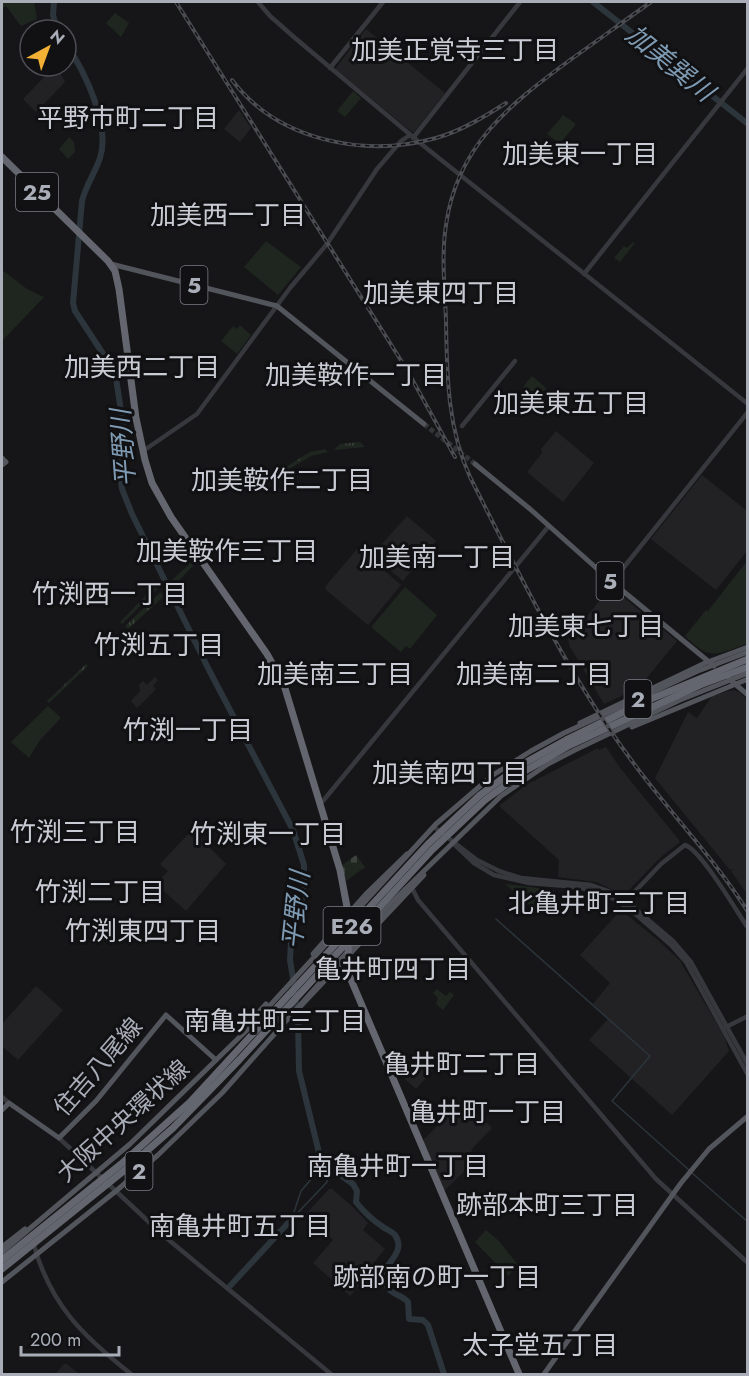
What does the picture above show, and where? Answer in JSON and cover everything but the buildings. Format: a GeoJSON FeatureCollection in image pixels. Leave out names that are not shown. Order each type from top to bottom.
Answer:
{"type":"FeatureCollection","features":[{"type":"Feature","properties":{"kind":"highway","name":"25"},"geometry":{"type":"LineString","coordinates":[[2,157],[111,264],[117,277],[142,451],[152,483],[171,517],[279,673],[293,712],[340,870],[347,915],[349,975],[519,1374]]}},
{"type":"Feature","properties":{"kind":"highway","name":"E26"},"geometry":{"type":"LineString","coordinates":[[2,1260],[121,1164],[190,1102],[428,844],[480,795],[521,765],[566,740],[646,701],[747,659]]}},
{"type":"Feature","properties":{"kind":"highway","name":"E26"},"geometry":{"type":"LineString","coordinates":[[2,1269],[126,1169],[180,1121],[432,850],[485,800],[525,771],[570,746],[700,685],[747,667]]}},
{"type":"Feature","properties":{"kind":"main road","name":"5"},"geometry":{"type":"LineString","coordinates":[[111,264],[277,306],[424,424]]}},
{"type":"Feature","properties":{"kind":"main road","name":"5"},"geometry":{"type":"LineString","coordinates":[[475,464],[747,695]]}},
{"type":"Feature","properties":{"kind":"main road","name":"2"},"geometry":{"type":"LineString","coordinates":[[564,733],[586,719],[657,685],[747,647]]}},
{"type":"Feature","properties":{"kind":"main road","name":"大阪中央環状線"},"geometry":{"type":"LineString","coordinates":[[2,1250],[130,1144],[236,1040],[434,827],[493,775],[564,733],[698,671],[747,652]]}},
{"type":"Feature","properties":{"kind":"main road","name":"大阪中央環状線"},"geometry":{"type":"LineString","coordinates":[[2,1282],[158,1155],[222,1093],[390,904],[501,796],[575,750],[680,700],[747,673]]}},
{"type":"Feature","properties":{"kind":"main road","name":"2"},"geometry":{"type":"LineString","coordinates":[[575,750],[585,749],[698,698],[747,679]]}},
{"type":"Feature","properties":{"kind":"main road"},"geometry":{"type":"LineString","coordinates":[[236,1040],[244,1028],[401,857],[414,849]]}},
{"type":"Feature","properties":{"kind":"main road","name":"大阪中央環状線"},"geometry":{"type":"LineString","coordinates":[[289,1017],[303,1006],[347,959],[435,863],[442,852]]}},
{"type":"Feature","properties":{"kind":"main road"},"geometry":{"type":"LineString","coordinates":[[345,898],[350,902],[361,900]]}},
{"type":"Feature","properties":{"kind":"main road"},"geometry":{"type":"LineString","coordinates":[[324,940],[338,934],[358,941],[369,930],[373,930]]}},
{"type":"Feature","properties":{"kind":"main road"},"geometry":{"type":"LineString","coordinates":[[334,973],[344,972],[349,975]]}},
{"type":"Feature","properties":{"kind":"main road","name":"住吉八尾線"},"geometry":{"type":"LineString","coordinates":[[9,1102],[58,1138],[96,1101],[166,1015],[216,1060]]}},
{"type":"Feature","properties":{"kind":"main road"},"geometry":{"type":"LineString","coordinates":[[2,1110],[9,1102]]}},
{"type":"Feature","properties":{"kind":"main road"},"geometry":{"type":"LineString","coordinates":[[544,1374],[691,1171],[709,1149],[747,1116]]}},
{"type":"Feature","properties":{"kind":"street"},"geometry":{"type":"LineString","coordinates":[[258,2],[270,16],[411,136],[747,404]]}},
{"type":"Feature","properties":{"kind":"street"},"geometry":{"type":"LineString","coordinates":[[330,68],[383,2]]}},
{"type":"Feature","properties":{"kind":"street"},"geometry":{"type":"LineString","coordinates":[[142,451],[196,414],[327,244],[377,170],[401,141],[411,136],[520,2]]}},
{"type":"Feature","properties":{"kind":"street"},"geometry":{"type":"LineString","coordinates":[[584,274],[747,68]]}},
{"type":"Feature","properties":{"kind":"street"},"geometry":{"type":"LineString","coordinates":[[462,426],[515,361]]}},
{"type":"Feature","properties":{"kind":"street"},"geometry":{"type":"LineString","coordinates":[[612,582],[747,412]]}},
{"type":"Feature","properties":{"kind":"street"},"geometry":{"type":"LineString","coordinates":[[320,801],[323,801],[548,527]]}},
{"type":"Feature","properties":{"kind":"street"},"geometry":{"type":"LineString","coordinates":[[434,827],[484,864],[507,874],[521,878],[591,885],[611,892],[673,941],[699,976],[747,1075]]}},
{"type":"Feature","properties":{"kind":"street"},"geometry":{"type":"LineString","coordinates":[[624,903],[661,864],[685,845],[698,855],[747,928]]}},
{"type":"Feature","properties":{"kind":"street"},"geometry":{"type":"LineString","coordinates":[[412,888],[418,900],[654,1177],[747,1263]]}},
{"type":"Feature","properties":{"kind":"street"},"geometry":{"type":"LineString","coordinates":[[725,1028],[747,1016]]}},
{"type":"Feature","properties":{"kind":"street"},"geometry":{"type":"LineString","coordinates":[[725,1028],[747,1065]]}},
{"type":"Feature","properties":{"kind":"street"},"geometry":{"type":"LineString","coordinates":[[2,1097],[9,1102]]}},
{"type":"Feature","properties":{"kind":"street"},"geometry":{"type":"LineString","coordinates":[[58,1138],[164,1236],[331,1374]]}},
{"type":"Feature","properties":{"kind":"street"},"geometry":{"type":"LineString","coordinates":[[29,1229],[36,1255],[70,1320],[97,1347],[131,1374]]}},
{"type":"Feature","properties":{"kind":"shaded area"},"geometry":{"type":"Polygon","coordinates":[[[366,29],[445,93],[414,132],[335,69],[366,29]]]}},
{"type":"Feature","properties":{"kind":"shaded area"},"geometry":{"type":"Polygon","coordinates":[[[43,78],[63,78],[65,82],[36,112],[23,99],[43,78]]]}},
{"type":"Feature","properties":{"kind":"shaded area"},"geometry":{"type":"Polygon","coordinates":[[[239,110],[251,128],[240,142],[224,129],[239,110]]]}},
{"type":"Feature","properties":{"kind":"shaded area"},"geometry":{"type":"Polygon","coordinates":[[[556,431],[594,463],[563,502],[527,472],[542,453],[541,449],[556,431]]]}},
{"type":"Feature","properties":{"kind":"shaded area"},"geometry":{"type":"Polygon","coordinates":[[[702,475],[747,511],[747,551],[716,590],[651,539],[702,475]]]}},
{"type":"Feature","properties":{"kind":"shaded area"},"geometry":{"type":"Polygon","coordinates":[[[407,516],[436,541],[403,581],[372,555],[407,516]]]}},
{"type":"Feature","properties":{"kind":"shaded area"},"geometry":{"type":"Polygon","coordinates":[[[358,548],[401,585],[368,625],[325,587],[358,548]]]}},
{"type":"Feature","properties":{"kind":"shaded area"},"geometry":{"type":"Polygon","coordinates":[[[611,587],[677,641],[646,679],[648,684],[604,704],[570,647],[568,639],[611,587]]]}},
{"type":"Feature","properties":{"kind":"shaded area"},"geometry":{"type":"Polygon","coordinates":[[[155,677],[158,680],[153,686],[156,689],[137,708],[131,701],[140,691],[139,685],[143,681],[147,685],[155,677]]]}},
{"type":"Feature","properties":{"kind":"shaded area"},"geometry":{"type":"Polygon","coordinates":[[[733,690],[747,699],[747,894],[731,871],[734,869],[730,870],[655,778],[688,712],[697,718],[712,696],[733,690]]]}},
{"type":"Feature","properties":{"kind":"shaded area"},"geometry":{"type":"Polygon","coordinates":[[[606,747],[680,842],[661,857],[625,894],[596,882],[558,877],[559,860],[499,806],[526,785],[598,748],[599,750],[606,747]]]}},
{"type":"Feature","properties":{"kind":"shaded area"},"geometry":{"type":"Polygon","coordinates":[[[192,830],[226,864],[186,911],[156,884],[168,871],[160,864],[192,830]]]}},
{"type":"Feature","properties":{"kind":"shaded area"},"geometry":{"type":"Polygon","coordinates":[[[621,910],[680,961],[724,1036],[729,1051],[672,1115],[589,1040],[608,1019],[593,1004],[610,983],[580,955],[621,910]]]}},
{"type":"Feature","properties":{"kind":"shaded area"},"geometry":{"type":"Polygon","coordinates":[[[36,986],[63,1010],[18,1060],[3,1047],[2,1024],[36,986]]]}},
{"type":"Feature","properties":{"kind":"shaded area"},"geometry":{"type":"Polygon","coordinates":[[[420,1058],[433,1070],[416,1089],[405,1079],[420,1058]]]}},
{"type":"Feature","properties":{"kind":"shaded area"},"geometry":{"type":"Polygon","coordinates":[[[464,1100],[492,1128],[471,1150],[478,1158],[444,1191],[422,1141],[464,1100]]]}},
{"type":"Feature","properties":{"kind":"shaded area"},"geometry":{"type":"Polygon","coordinates":[[[329,1189],[332,1189],[355,1209],[368,1223],[363,1230],[385,1249],[370,1267],[372,1271],[350,1296],[313,1263],[333,1240],[307,1213],[329,1189]]]}},
{"type":"Feature","properties":{"kind":"shaded area"},"geometry":{"type":"Polygon","coordinates":[[[64,1364],[67,1364],[79,1374],[55,1374],[64,1364]]]}},
{"type":"Feature","properties":{"kind":"green space"},"geometry":{"type":"Polygon","coordinates":[[[34,2],[37,18],[18,18],[18,22],[6,6],[2,9],[2,3],[34,2]]]}},
{"type":"Feature","properties":{"kind":"green space"},"geometry":{"type":"Polygon","coordinates":[[[115,13],[129,23],[121,37],[106,23],[115,13]]]}},
{"type":"Feature","properties":{"kind":"green space"},"geometry":{"type":"Polygon","coordinates":[[[353,91],[361,98],[345,117],[337,111],[353,91]]]}},
{"type":"Feature","properties":{"kind":"green space"},"geometry":{"type":"Polygon","coordinates":[[[563,115],[576,124],[560,144],[547,134],[563,115]]]}},
{"type":"Feature","properties":{"kind":"green space"},"geometry":{"type":"Polygon","coordinates":[[[69,137],[74,142],[75,152],[68,159],[59,149],[69,137]]]}},
{"type":"Feature","properties":{"kind":"green space"},"geometry":{"type":"Polygon","coordinates":[[[266,241],[301,267],[278,295],[244,267],[266,241]]]}},
{"type":"Feature","properties":{"kind":"green space"},"geometry":{"type":"Polygon","coordinates":[[[633,242],[635,243],[620,262],[614,258],[624,246],[627,248],[633,242]]]}},
{"type":"Feature","properties":{"kind":"green space"},"geometry":{"type":"Polygon","coordinates":[[[2,270],[27,289],[44,297],[2,341],[2,270]]]}},
{"type":"Feature","properties":{"kind":"green space"},"geometry":{"type":"Polygon","coordinates":[[[240,325],[251,335],[237,354],[221,341],[233,326],[237,329],[240,325]]]}},
{"type":"Feature","properties":{"kind":"green space"},"geometry":{"type":"Polygon","coordinates":[[[532,376],[547,389],[539,401],[523,387],[532,376]]]}},
{"type":"Feature","properties":{"kind":"green space"},"geometry":{"type":"Polygon","coordinates":[[[360,442],[365,447],[334,450],[340,444],[360,442]]]}},
{"type":"Feature","properties":{"kind":"green space"},"geometry":{"type":"Polygon","coordinates":[[[325,449],[328,452],[311,456],[279,475],[276,473],[310,452],[325,449]]]}},
{"type":"Feature","properties":{"kind":"green space"},"geometry":{"type":"Polygon","coordinates":[[[196,558],[198,561],[174,585],[171,581],[196,558]]]}},
{"type":"Feature","properties":{"kind":"green space"},"geometry":{"type":"Polygon","coordinates":[[[747,561],[747,644],[714,654],[701,650],[685,636],[747,561]]]}},
{"type":"Feature","properties":{"kind":"green space"},"geometry":{"type":"Polygon","coordinates":[[[156,585],[158,588],[122,624],[120,622],[156,585]]]}},
{"type":"Feature","properties":{"kind":"green space"},"geometry":{"type":"Polygon","coordinates":[[[405,587],[437,615],[410,649],[406,646],[401,652],[372,626],[405,587]]]}},
{"type":"Feature","properties":{"kind":"green space"},"geometry":{"type":"Polygon","coordinates":[[[161,592],[163,597],[128,629],[125,626],[161,592]]]}},
{"type":"Feature","properties":{"kind":"green space"},"geometry":{"type":"Polygon","coordinates":[[[86,664],[88,666],[49,703],[47,701],[86,664]]]}},
{"type":"Feature","properties":{"kind":"green space"},"geometry":{"type":"Polygon","coordinates":[[[48,706],[60,719],[40,740],[29,758],[11,742],[48,706]]]}},
{"type":"Feature","properties":{"kind":"green space"},"geometry":{"type":"Polygon","coordinates":[[[356,855],[365,867],[346,881],[341,866],[356,855]]]}},
{"type":"Feature","properties":{"kind":"green space"},"geometry":{"type":"Polygon","coordinates":[[[505,884],[554,890],[554,896],[540,911],[536,911],[505,884]]]}},
{"type":"Feature","properties":{"kind":"green space"},"geometry":{"type":"Polygon","coordinates":[[[437,989],[446,996],[450,992],[454,995],[443,1010],[436,1004],[438,998],[433,993],[437,989]]]}},
{"type":"Feature","properties":{"kind":"green space"},"geometry":{"type":"Polygon","coordinates":[[[486,1230],[499,1241],[518,1265],[508,1276],[475,1242],[486,1230]]]}},
{"type":"Feature","properties":{"kind":"waterway","name":"平野川"},"geometry":{"type":"LineString","coordinates":[[54,2],[54,18]]}},
{"type":"Feature","properties":{"kind":"waterway","name":"加美巽川"},"geometry":{"type":"LineString","coordinates":[[593,2],[748,124]]}},
{"type":"Feature","properties":{"kind":"waterway","name":"平野川"},"geometry":{"type":"LineString","coordinates":[[78,65],[88,83],[99,114],[102,145],[100,158],[82,201],[73,303],[75,311],[115,372],[123,424],[120,474],[122,489],[132,514],[209,670],[293,830],[304,865],[302,900],[291,942],[290,960],[294,985]]}},
{"type":"Feature","properties":{"kind":"waterway"},"geometry":{"type":"LineString","coordinates":[[496,919],[650,1056],[612,1101],[689,1170]]}},
{"type":"Feature","properties":{"kind":"waterway","name":"平野川"},"geometry":{"type":"LineString","coordinates":[[295,995],[299,1071],[321,1161],[353,1184],[357,1191],[356,1202],[376,1222],[395,1235],[398,1250],[384,1274],[384,1281],[391,1291],[408,1302],[409,1319],[423,1320],[428,1325],[444,1374]]}},
{"type":"Feature","properties":{"kind":"waterway"},"geometry":{"type":"LineString","coordinates":[[292,1218],[301,1191],[325,1163]]}},
{"type":"Feature","properties":{"kind":"waterway"},"geometry":{"type":"LineString","coordinates":[[290,1221],[327,1182],[327,1165]]}},
{"type":"Feature","properties":{"kind":"waterway"},"geometry":{"type":"LineString","coordinates":[[692,1173],[748,1222]]}},
{"type":"Feature","properties":{"kind":"waterway"},"geometry":{"type":"LineString","coordinates":[[230,1286],[290,1221]]}},
{"type":"Feature","properties":{"kind":"tunnel"},"geometry":{"type":"LineString","coordinates":[[424,424],[475,464]]}},
{"type":"Feature","properties":{"kind":"railway"},"geometry":{"type":"LineString","coordinates":[[176,2],[407,370],[455,457]]}},
{"type":"Feature","properties":{"kind":"railway"},"geometry":{"type":"LineString","coordinates":[[651,2],[526,94],[489,130],[461,172],[452,197],[444,249],[450,400],[457,439],[470,477],[564,656],[629,757],[720,872],[748,912]]}},
{"type":"Feature","properties":{"kind":"railway"},"geometry":{"type":"LineString","coordinates":[[232,80],[251,101],[273,118],[298,130],[352,145],[409,144],[436,138],[463,128],[506,103]]}},
{"type":"Feature","properties":{"kind":"district","name":"加美正覚寺三丁目"},"geometry":{"type":"Point","coordinates":[455,50]}},
{"type":"Feature","properties":{"kind":"district","name":"平野市町二丁目"},"geometry":{"type":"Point","coordinates":[128,118]}},
{"type":"Feature","properties":{"kind":"district","name":"加美東一丁目"},"geometry":{"type":"Point","coordinates":[580,154]}},
{"type":"Feature","properties":{"kind":"district","name":"加美西一丁目"},"geometry":{"type":"Point","coordinates":[228,215]}},
{"type":"Feature","properties":{"kind":"district","name":"加美東四丁目"},"geometry":{"type":"Point","coordinates":[441,293]}},
{"type":"Feature","properties":{"kind":"district","name":"加美西二丁目"},"geometry":{"type":"Point","coordinates":[142,367]}},
{"type":"Feature","properties":{"kind":"district","name":"加美鞍作一丁目"},"geometry":{"type":"Point","coordinates":[356,375]}},
{"type":"Feature","properties":{"kind":"district","name":"加美東五丁目"},"geometry":{"type":"Point","coordinates":[571,403]}},
{"type":"Feature","properties":{"kind":"district","name":"加美鞍作二丁目"},"geometry":{"type":"Point","coordinates":[282,480]}},
{"type":"Feature","properties":{"kind":"district","name":"加美鞍作三丁目"},"geometry":{"type":"Point","coordinates":[227,551]}},
{"type":"Feature","properties":{"kind":"district","name":"加美南一丁目"},"geometry":{"type":"Point","coordinates":[437,557]}},
{"type":"Feature","properties":{"kind":"district","name":"竹渕西一丁目"},"geometry":{"type":"Point","coordinates":[110,594]}},
{"type":"Feature","properties":{"kind":"district","name":"加美東七丁目"},"geometry":{"type":"Point","coordinates":[586,626]}},
{"type":"Feature","properties":{"kind":"district","name":"竹渕五丁目"},"geometry":{"type":"Point","coordinates":[159,645]}},
{"type":"Feature","properties":{"kind":"district","name":"加美南三丁目"},"geometry":{"type":"Point","coordinates":[335,674]}},
{"type":"Feature","properties":{"kind":"district","name":"加美南二丁目"},"geometry":{"type":"Point","coordinates":[534,674]}},
{"type":"Feature","properties":{"kind":"district","name":"竹渕一丁目"},"geometry":{"type":"Point","coordinates":[188,730]}},
{"type":"Feature","properties":{"kind":"district","name":"加美南四丁目"},"geometry":{"type":"Point","coordinates":[450,773]}},
{"type":"Feature","properties":{"kind":"district","name":"竹渕三丁目"},"geometry":{"type":"Point","coordinates":[75,832]}},
{"type":"Feature","properties":{"kind":"district","name":"竹渕東一丁目"},"geometry":{"type":"Point","coordinates":[268,834]}},
{"type":"Feature","properties":{"kind":"district","name":"竹渕二丁目"},"geometry":{"type":"Point","coordinates":[100,892]}},
{"type":"Feature","properties":{"kind":"district","name":"北亀井町三丁目"},"geometry":{"type":"Point","coordinates":[599,903]}},
{"type":"Feature","properties":{"kind":"district","name":"竹渕東四丁目"},"geometry":{"type":"Point","coordinates":[143,931]}},
{"type":"Feature","properties":{"kind":"district","name":"亀井町四丁目"},"geometry":{"type":"Point","coordinates":[393,969]}},
{"type":"Feature","properties":{"kind":"district","name":"南亀井町三丁目"},"geometry":{"type":"Point","coordinates":[275,1021]}},
{"type":"Feature","properties":{"kind":"district","name":"亀井町二丁目"},"geometry":{"type":"Point","coordinates":[462,1064]}},
{"type":"Feature","properties":{"kind":"district","name":"亀井町一丁目"},"geometry":{"type":"Point","coordinates":[488,1112]}},
{"type":"Feature","properties":{"kind":"district","name":"南亀井町一丁目"},"geometry":{"type":"Point","coordinates":[398,1166]}},
{"type":"Feature","properties":{"kind":"district","name":"跡部本町三丁目"},"geometry":{"type":"Point","coordinates":[547,1205]}},
{"type":"Feature","properties":{"kind":"district","name":"南亀井町五丁目"},"geometry":{"type":"Point","coordinates":[240,1226]}},
{"type":"Feature","properties":{"kind":"district","name":"跡部南の町一丁目"},"geometry":{"type":"Point","coordinates":[437,1277]}},
{"type":"Feature","properties":{"kind":"district","name":"太子堂五丁目"},"geometry":{"type":"Point","coordinates":[540,1345]}}]}
